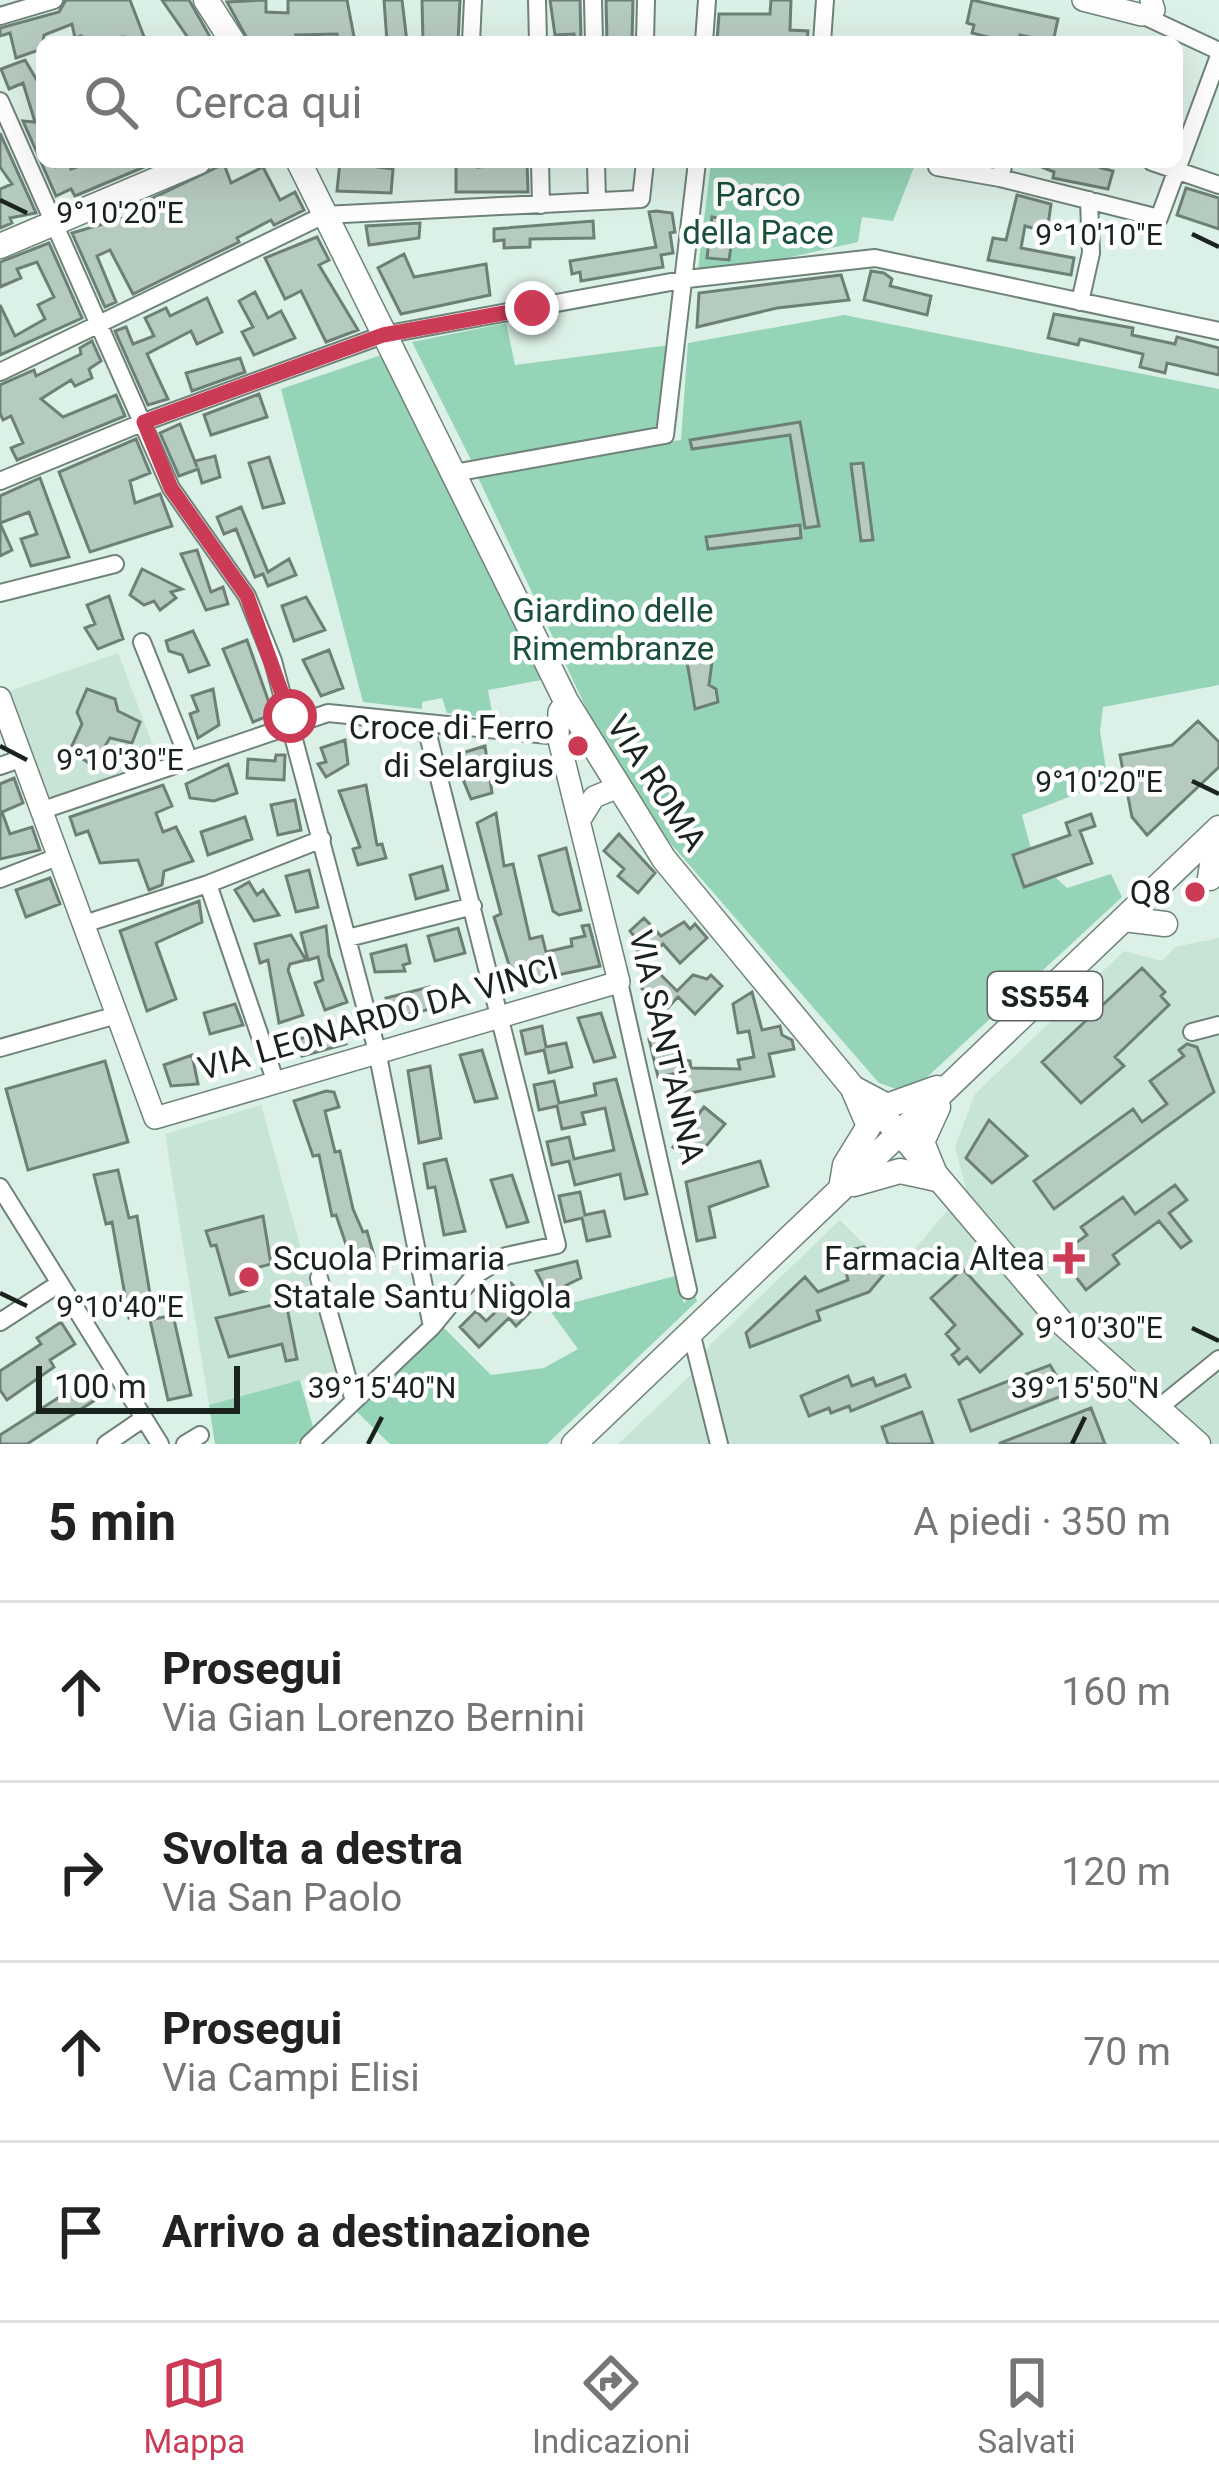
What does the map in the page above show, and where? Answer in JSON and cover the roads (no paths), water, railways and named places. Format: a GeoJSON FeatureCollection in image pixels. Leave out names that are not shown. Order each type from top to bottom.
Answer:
{"type":"FeatureCollection","features":[{"type":"Feature","properties":{"kind":"main road"},"geometry":{"type":"LineString","coordinates":[[206,0],[229,36]]}},
{"type":"Feature","properties":{"kind":"main road"},"geometry":{"type":"LineString","coordinates":[[0,246],[184,168]]}},
{"type":"Feature","properties":{"kind":"main road","name":"VIA ROMA"},"geometry":{"type":"LineString","coordinates":[[302,168],[454,473],[562,706],[664,859],[853,1088],[902,1134],[1061,1322],[1198,1444]]}},
{"type":"Feature","properties":{"kind":"main road"},"geometry":{"type":"LineString","coordinates":[[1210,878],[1218,829]]}},
{"type":"Feature","properties":{"kind":"main road","name":"SS554"},"geometry":{"type":"LineString","coordinates":[[574,1444],[1218,829]]}},
{"type":"Feature","properties":{"kind":"main road"},"geometry":{"type":"LineString","coordinates":[[1124,919],[1166,924]]}},
{"type":"Feature","properties":{"kind":"main road"},"geometry":{"type":"LineString","coordinates":[[853,1088],[878,1104],[897,1105],[965,1072]]}},
{"type":"Feature","properties":{"kind":"main road"},"geometry":{"type":"LineString","coordinates":[[938,1179],[922,1142],[932,1115],[965,1072]]}},
{"type":"Feature","properties":{"kind":"main road"},"geometry":{"type":"LineString","coordinates":[[853,1088],[869,1126],[845,1166],[841,1190],[900,1171],[938,1179]]}},
{"type":"Feature","properties":{"kind":"street"},"geometry":{"type":"LineString","coordinates":[[0,16],[54,0]]}},
{"type":"Feature","properties":{"kind":"street"},"geometry":{"type":"LineString","coordinates":[[471,36],[473,0]]}},
{"type":"Feature","properties":{"kind":"street"},"geometry":{"type":"LineString","coordinates":[[537,0],[538,36]]}},
{"type":"Feature","properties":{"kind":"street"},"geometry":{"type":"LineString","coordinates":[[593,0],[594,36]]}},
{"type":"Feature","properties":{"kind":"street"},"geometry":{"type":"LineString","coordinates":[[645,36],[646,0]]}},
{"type":"Feature","properties":{"kind":"street"},"geometry":{"type":"LineString","coordinates":[[704,36],[707,0]]}},
{"type":"Feature","properties":{"kind":"street"},"geometry":{"type":"LineString","coordinates":[[822,36],[825,0]]}},
{"type":"Feature","properties":{"kind":"street"},"geometry":{"type":"LineString","coordinates":[[1083,0],[1153,6],[1219,54],[1183,151]]}},
{"type":"Feature","properties":{"kind":"street"},"geometry":{"type":"LineString","coordinates":[[1,108],[171,488],[247,596],[293,725],[377,1051],[432,1327]]}},
{"type":"Feature","properties":{"kind":"street"},"geometry":{"type":"LineString","coordinates":[[540,168],[541,205]]}},
{"type":"Feature","properties":{"kind":"street"},"geometry":{"type":"LineString","coordinates":[[596,168],[597,202]]}},
{"type":"Feature","properties":{"kind":"street"},"geometry":{"type":"LineString","coordinates":[[0,371],[324,214],[597,202],[644,194],[645,168]]}},
{"type":"Feature","properties":{"kind":"street"},"geometry":{"type":"LineString","coordinates":[[454,473],[665,435],[696,168]]}},
{"type":"Feature","properties":{"kind":"street"},"geometry":{"type":"LineString","coordinates":[[959,168],[1002,170],[1159,218],[1176,170]]}},
{"type":"Feature","properties":{"kind":"street"},"geometry":{"type":"LineString","coordinates":[[1170,168],[1219,185]]}},
{"type":"Feature","properties":{"kind":"street"},"geometry":{"type":"LineString","coordinates":[[1080,302],[1091,253],[1089,200]]}},
{"type":"Feature","properties":{"kind":"street"},"geometry":{"type":"LineString","coordinates":[[0,481],[144,422],[383,335],[687,279],[875,258],[1219,331]]}},
{"type":"Feature","properties":{"kind":"street"},"geometry":{"type":"LineString","coordinates":[[0,593],[115,564]]}},
{"type":"Feature","properties":{"kind":"street"},"geometry":{"type":"LineString","coordinates":[[142,643],[188,760]]}},
{"type":"Feature","properties":{"kind":"street"},"geometry":{"type":"LineString","coordinates":[[0,698],[117,1015],[0,1048]]}},
{"type":"Feature","properties":{"kind":"street","name":"VIA SANT'ANNA"},"geometry":{"type":"LineString","coordinates":[[562,706],[558,736],[688,1290]]}},
{"type":"Feature","properties":{"kind":"street"},"geometry":{"type":"LineString","coordinates":[[43,811],[328,713],[426,727],[558,736]]}},
{"type":"Feature","properties":{"kind":"street"},"geometry":{"type":"LineString","coordinates":[[309,1444],[432,1327],[492,1262],[557,1245],[426,727]]}},
{"type":"Feature","properties":{"kind":"street"},"geometry":{"type":"LineString","coordinates":[[0,766],[23,758]]}},
{"type":"Feature","properties":{"kind":"street"},"geometry":{"type":"LineString","coordinates":[[580,818],[595,797],[616,788]]}},
{"type":"Feature","properties":{"kind":"street"},"geometry":{"type":"LineString","coordinates":[[84,924],[208,884],[322,839]]}},
{"type":"Feature","properties":{"kind":"street"},"geometry":{"type":"LineString","coordinates":[[0,879],[60,856]]}},
{"type":"Feature","properties":{"kind":"street"},"geometry":{"type":"LineString","coordinates":[[208,884],[276,1083]]}},
{"type":"Feature","properties":{"kind":"street"},"geometry":{"type":"LineString","coordinates":[[348,938],[472,906]]}},
{"type":"Feature","properties":{"kind":"street","name":"VIA LEONARDO DA VINCI"},"geometry":{"type":"LineString","coordinates":[[117,1015],[155,1118],[619,982]]}},
{"type":"Feature","properties":{"kind":"street"},"geometry":{"type":"LineString","coordinates":[[1192,1032],[1219,1025]]}},
{"type":"Feature","properties":{"kind":"street"},"geometry":{"type":"LineString","coordinates":[[1,1185],[160,1444]]}},
{"type":"Feature","properties":{"kind":"street"},"geometry":{"type":"LineString","coordinates":[[320,1278],[353,1401]]}},
{"type":"Feature","properties":{"kind":"street"},"geometry":{"type":"LineString","coordinates":[[0,1322],[60,1283]]}},
{"type":"Feature","properties":{"kind":"street"},"geometry":{"type":"LineString","coordinates":[[691,1332],[719,1444]]}},
{"type":"Feature","properties":{"kind":"street"},"geometry":{"type":"LineString","coordinates":[[1156,1410],[1219,1359]]}},
{"type":"Feature","properties":{"kind":"street"},"geometry":{"type":"LineString","coordinates":[[106,1444],[144,1418]]}},
{"type":"Feature","properties":{"kind":"place","name":"Croce di Ferro di Selargius"},"geometry":{"type":"Point","coordinates":[578,746]}},
{"type":"Feature","properties":{"kind":"place","name":"Q8"},"geometry":{"type":"Point","coordinates":[1195,892]}},
{"type":"Feature","properties":{"kind":"place","name":"Farmacia Altea"},"geometry":{"type":"Point","coordinates":[1069,1258]}},
{"type":"Feature","properties":{"kind":"place","name":"Scuola Primaria Statale Santu Nigola"},"geometry":{"type":"Point","coordinates":[249,1277]}},
{"type":"Feature","properties":{"kind":"park label","name":"Parco della Pace"},"geometry":{"type":"Point","coordinates":[758,213]}},
{"type":"Feature","properties":{"kind":"park label","name":"Giardino delle Rimembranze"},"geometry":{"type":"Point","coordinates":[613,629]}}]}
